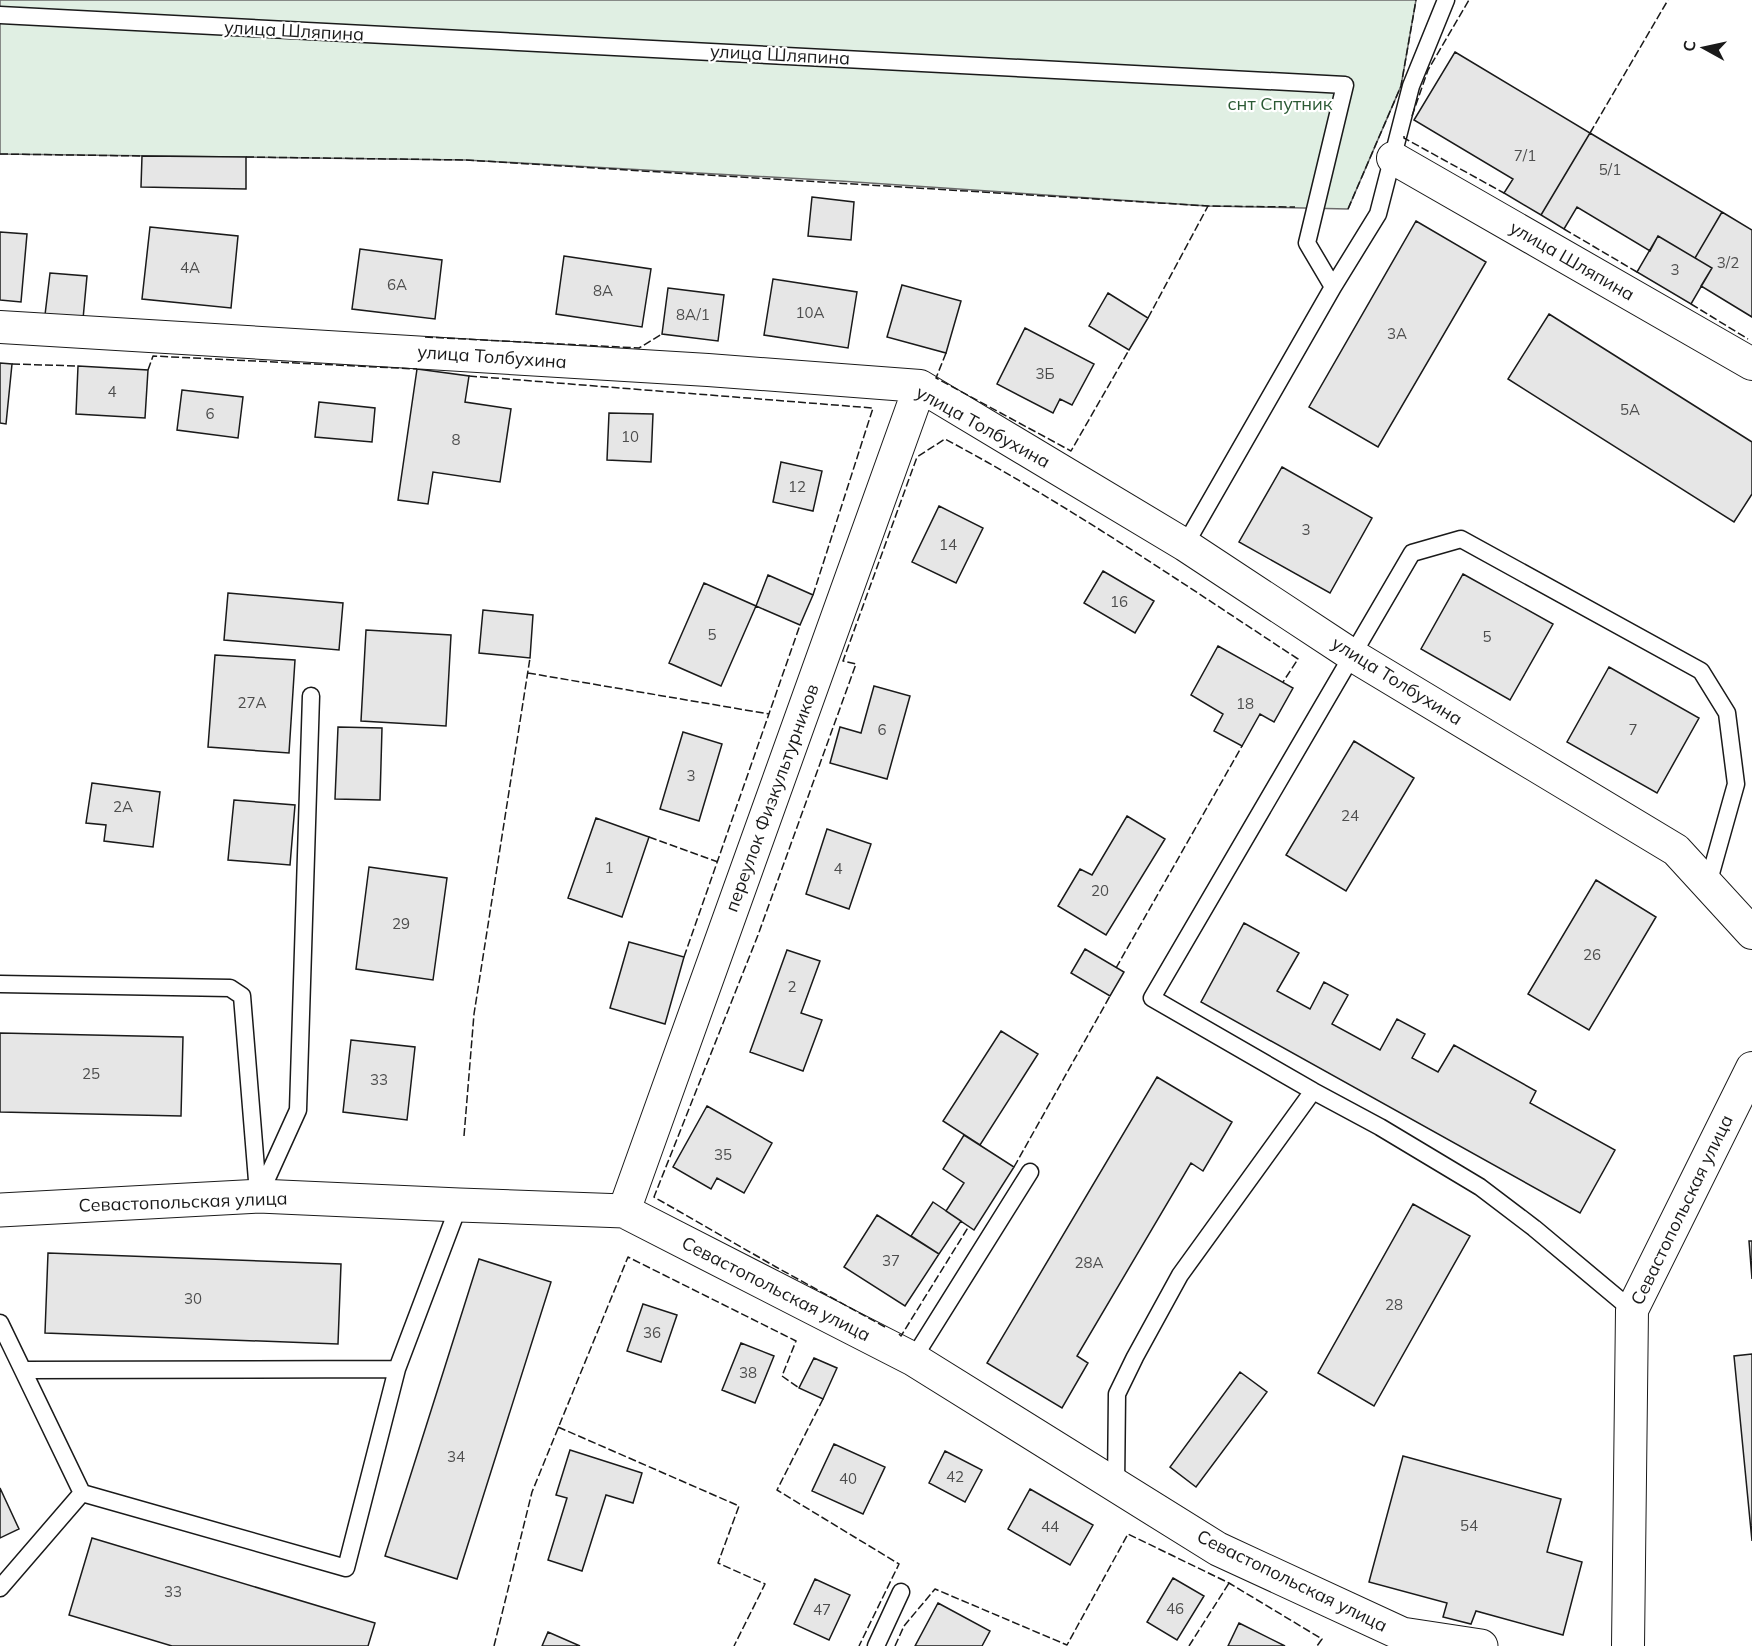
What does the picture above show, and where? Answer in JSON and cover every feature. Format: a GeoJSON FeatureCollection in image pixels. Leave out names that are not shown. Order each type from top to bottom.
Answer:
{"type":"FeatureCollection","features":[{"type":"Feature","properties":{"kind":"street","name":"улица Шляпина"},"geometry":{"type":"LineString","coordinates":[[1393,158],[1752,364]]}},
{"type":"Feature","properties":{"kind":"street","name":"улица Толбухина"},"geometry":{"type":"LineString","coordinates":[[0,327],[708,370],[920,386],[1185,545],[1352,656],[1676,850],[1752,933]]}},
{"type":"Feature","properties":{"kind":"street","name":"переулок Физкультурников"},"geometry":{"type":"LineString","coordinates":[[624,1210],[920,386]]}},
{"type":"Feature","properties":{"kind":"street","name":"Севастопольская улица"},"geometry":{"type":"LineString","coordinates":[[1628,1646],[1632,1310],[1752,1068]]}},
{"type":"Feature","properties":{"kind":"street","name":"Севастопольская улица"},"geometry":{"type":"LineString","coordinates":[[0,1210],[258,1196],[624,1210],[913,1359],[1218,1549],[1402,1634],[1481,1646]]}},
{"type":"Feature","properties":{"kind":"lane"},"geometry":{"type":"LineString","coordinates":[[1185,545],[1333,287],[1378,214],[1411,86],[1446,0]]}},
{"type":"Feature","properties":{"kind":"lane","name":"улица Шляпина"},"geometry":{"type":"LineString","coordinates":[[0,15],[1345,85],[1307,243],[1333,287]]}},
{"type":"Feature","properties":{"kind":"lane"},"geometry":{"type":"LineString","coordinates":[[1632,1310],[1480,1187],[1380,1127],[1152,998],[1412,553],[1461,539],[1701,671],[1727,713],[1736,784],[1708,885]]}},
{"type":"Feature","properties":{"kind":"lane"},"geometry":{"type":"LineString","coordinates":[[258,1196],[298,1110],[311,696]]}},
{"type":"Feature","properties":{"kind":"lane"},"geometry":{"type":"LineString","coordinates":[[0,984],[230,988],[242,996],[258,1196]]}},
{"type":"Feature","properties":{"kind":"lane"},"geometry":{"type":"LineString","coordinates":[[1116,1487],[1117,1394],[1135,1357],[1180,1275],[1313,1091]]}},
{"type":"Feature","properties":{"kind":"lane"},"geometry":{"type":"LineString","coordinates":[[913,1359],[1030,1172]]}},
{"type":"Feature","properties":{"kind":"lane"},"geometry":{"type":"LineString","coordinates":[[0,1323],[82,1493],[346,1568],[397,1369],[459,1205]]}},
{"type":"Feature","properties":{"kind":"lane"},"geometry":{"type":"LineString","coordinates":[[24,1370],[397,1369]]}},
{"type":"Feature","properties":{"kind":"lane"},"geometry":{"type":"LineString","coordinates":[[0,1588],[82,1493]]}},
{"type":"Feature","properties":{"kind":"lane"},"geometry":{"type":"LineString","coordinates":[[876,1646],[901,1592]]}},
{"type":"Feature","properties":{"kind":"green space","name":"снт Спутник"},"geometry":{"type":"Polygon","coordinates":[[[0,0],[1416,0],[1401,86],[1348,209],[1208,206],[840,181],[466,160],[0,154],[0,0]]]}},
{"type":"Feature","properties":{"kind":"building"},"geometry":{"type":"Polygon","coordinates":[[[1455,52],[1590,133],[1541,215],[1504,193],[1513,179],[1414,120],[1455,52]]]}},
{"type":"Feature","properties":{"kind":"building"},"geometry":{"type":"Polygon","coordinates":[[[1590,133],[1722,212],[1695,258],[1658,236],[1650,251],[1577,207],[1564,229],[1541,215],[1590,133]]]}},
{"type":"Feature","properties":{"kind":"building"},"geometry":{"type":"Polygon","coordinates":[[[142,156],[246,157],[246,189],[141,187],[142,156]]]}},
{"type":"Feature","properties":{"kind":"building"},"geometry":{"type":"Polygon","coordinates":[[[812,197],[854,202],[851,240],[808,236],[812,197]]]}},
{"type":"Feature","properties":{"kind":"building"},"geometry":{"type":"Polygon","coordinates":[[[1722,212],[1752,230],[1752,317],[1701,286],[1712,268],[1695,258],[1722,212]]]}},
{"type":"Feature","properties":{"kind":"building"},"geometry":{"type":"Polygon","coordinates":[[[1416,221],[1486,262],[1378,447],[1309,407],[1416,221]]]}},
{"type":"Feature","properties":{"kind":"building"},"geometry":{"type":"Polygon","coordinates":[[[150,227],[238,236],[231,308],[142,299],[150,227]]]}},
{"type":"Feature","properties":{"kind":"building"},"geometry":{"type":"Polygon","coordinates":[[[0,232],[27,234],[21,302],[0,300],[0,232]]]}},
{"type":"Feature","properties":{"kind":"building"},"geometry":{"type":"Polygon","coordinates":[[[1658,236],[1712,268],[1691,304],[1637,272],[1658,236]]]}},
{"type":"Feature","properties":{"kind":"building"},"geometry":{"type":"Polygon","coordinates":[[[360,249],[442,260],[435,319],[352,309],[360,249]]]}},
{"type":"Feature","properties":{"kind":"building"},"geometry":{"type":"Polygon","coordinates":[[[564,256],[651,269],[642,327],[556,314],[564,256]]]}},
{"type":"Feature","properties":{"kind":"building"},"geometry":{"type":"Polygon","coordinates":[[[50,273],[87,276],[83,319],[45,315],[50,273]]]}},
{"type":"Feature","properties":{"kind":"building"},"geometry":{"type":"Polygon","coordinates":[[[773,279],[857,292],[848,348],[764,335],[773,279]]]}},
{"type":"Feature","properties":{"kind":"building"},"geometry":{"type":"Polygon","coordinates":[[[902,285],[961,301],[946,353],[887,337],[902,285]]]}},
{"type":"Feature","properties":{"kind":"building"},"geometry":{"type":"Polygon","coordinates":[[[668,288],[724,295],[718,341],[662,334],[668,288]]]}},
{"type":"Feature","properties":{"kind":"building"},"geometry":{"type":"Polygon","coordinates":[[[1108,293],[1148,318],[1129,350],[1089,326],[1108,293]]]}},
{"type":"Feature","properties":{"kind":"building"},"geometry":{"type":"Polygon","coordinates":[[[1549,314],[1752,442],[1752,494],[1734,522],[1508,379],[1549,314]]]}},
{"type":"Feature","properties":{"kind":"building"},"geometry":{"type":"Polygon","coordinates":[[[1025,328],[1094,364],[1072,405],[1060,399],[1053,413],[997,384],[1025,328]]]}},
{"type":"Feature","properties":{"kind":"building"},"geometry":{"type":"Polygon","coordinates":[[[0,363],[12,364],[6,424],[0,423],[0,363]]]}},
{"type":"Feature","properties":{"kind":"building"},"geometry":{"type":"Polygon","coordinates":[[[78,366],[148,370],[145,418],[76,414],[78,366]]]}},
{"type":"Feature","properties":{"kind":"building"},"geometry":{"type":"Polygon","coordinates":[[[417,369],[469,376],[465,402],[511,409],[500,482],[433,472],[428,504],[398,500],[417,369]]]}},
{"type":"Feature","properties":{"kind":"building"},"geometry":{"type":"Polygon","coordinates":[[[182,390],[243,397],[238,438],[177,430],[182,390]]]}},
{"type":"Feature","properties":{"kind":"building"},"geometry":{"type":"Polygon","coordinates":[[[319,402],[375,408],[372,442],[315,437],[319,402]]]}},
{"type":"Feature","properties":{"kind":"building"},"geometry":{"type":"Polygon","coordinates":[[[609,413],[653,414],[651,462],[607,460],[609,413]]]}},
{"type":"Feature","properties":{"kind":"building"},"geometry":{"type":"Polygon","coordinates":[[[781,462],[822,471],[813,511],[773,502],[781,462]]]}},
{"type":"Feature","properties":{"kind":"building"},"geometry":{"type":"Polygon","coordinates":[[[1282,467],[1372,518],[1330,593],[1239,542],[1282,467]]]}},
{"type":"Feature","properties":{"kind":"building"},"geometry":{"type":"Polygon","coordinates":[[[939,506],[983,528],[956,583],[912,562],[939,506]]]}},
{"type":"Feature","properties":{"kind":"building"},"geometry":{"type":"Polygon","coordinates":[[[1103,571],[1154,601],[1135,633],[1084,603],[1103,571]]]}},
{"type":"Feature","properties":{"kind":"building"},"geometry":{"type":"Polygon","coordinates":[[[1463,574],[1553,624],[1510,700],[1421,649],[1463,574]]]}},
{"type":"Feature","properties":{"kind":"building"},"geometry":{"type":"Polygon","coordinates":[[[768,575],[813,595],[800,625],[756,606],[768,575]]]}},
{"type":"Feature","properties":{"kind":"building"},"geometry":{"type":"Polygon","coordinates":[[[704,583],[756,606],[721,686],[669,663],[704,583]]]}},
{"type":"Feature","properties":{"kind":"building"},"geometry":{"type":"Polygon","coordinates":[[[228,593],[343,603],[339,650],[224,640],[228,593]]]}},
{"type":"Feature","properties":{"kind":"building"},"geometry":{"type":"Polygon","coordinates":[[[483,610],[533,615],[530,658],[479,653],[483,610]]]}},
{"type":"Feature","properties":{"kind":"building"},"geometry":{"type":"Polygon","coordinates":[[[366,630],[451,635],[446,726],[361,721],[366,630]]]}},
{"type":"Feature","properties":{"kind":"building"},"geometry":{"type":"Polygon","coordinates":[[[1218,646],[1293,688],[1274,722],[1260,714],[1242,746],[1214,731],[1223,714],[1191,695],[1218,646]]]}},
{"type":"Feature","properties":{"kind":"building"},"geometry":{"type":"Polygon","coordinates":[[[215,655],[295,660],[289,753],[208,747],[215,655]]]}},
{"type":"Feature","properties":{"kind":"building"},"geometry":{"type":"Polygon","coordinates":[[[1609,667],[1699,718],[1657,793],[1567,742],[1609,667]]]}},
{"type":"Feature","properties":{"kind":"building"},"geometry":{"type":"Polygon","coordinates":[[[874,686],[910,696],[887,779],[830,763],[840,727],[861,733],[874,686]]]}},
{"type":"Feature","properties":{"kind":"building"},"geometry":{"type":"Polygon","coordinates":[[[338,727],[382,728],[380,800],[335,799],[338,727]]]}},
{"type":"Feature","properties":{"kind":"building"},"geometry":{"type":"Polygon","coordinates":[[[683,732],[722,744],[699,821],[660,809],[683,732]]]}},
{"type":"Feature","properties":{"kind":"building"},"geometry":{"type":"Polygon","coordinates":[[[1354,741],[1414,778],[1346,891],[1286,855],[1354,741]]]}},
{"type":"Feature","properties":{"kind":"building"},"geometry":{"type":"Polygon","coordinates":[[[92,783],[160,792],[153,847],[104,841],[106,825],[86,823],[92,783]]]}},
{"type":"Feature","properties":{"kind":"building"},"geometry":{"type":"Polygon","coordinates":[[[234,800],[295,805],[290,865],[228,860],[234,800]]]}},
{"type":"Feature","properties":{"kind":"building"},"geometry":{"type":"Polygon","coordinates":[[[1127,816],[1165,839],[1106,935],[1058,906],[1080,869],[1092,875],[1127,816]]]}},
{"type":"Feature","properties":{"kind":"building"},"geometry":{"type":"Polygon","coordinates":[[[596,818],[649,837],[622,917],[568,898],[596,818]]]}},
{"type":"Feature","properties":{"kind":"building"},"geometry":{"type":"Polygon","coordinates":[[[827,829],[871,844],[849,909],[806,894],[827,829]]]}},
{"type":"Feature","properties":{"kind":"building"},"geometry":{"type":"Polygon","coordinates":[[[369,867],[447,878],[433,980],[356,969],[369,867]]]}},
{"type":"Feature","properties":{"kind":"building"},"geometry":{"type":"Polygon","coordinates":[[[1596,880],[1656,917],[1589,1030],[1528,994],[1596,880]]]}},
{"type":"Feature","properties":{"kind":"building"},"geometry":{"type":"Polygon","coordinates":[[[1244,923],[1299,953],[1277,991],[1310,1009],[1324,982],[1348,995],[1332,1024],[1380,1050],[1397,1019],[1425,1034],[1412,1058],[1438,1072],[1454,1045],[1536,1091],[1530,1103],[1615,1150],[1580,1213],[1201,1002],[1244,923]]]}},
{"type":"Feature","properties":{"kind":"building"},"geometry":{"type":"Polygon","coordinates":[[[629,942],[684,957],[665,1024],[610,1008],[629,942]]]}},
{"type":"Feature","properties":{"kind":"building"},"geometry":{"type":"Polygon","coordinates":[[[1085,949],[1124,972],[1110,996],[1071,973],[1085,949]]]}},
{"type":"Feature","properties":{"kind":"building"},"geometry":{"type":"Polygon","coordinates":[[[787,950],[820,961],[801,1013],[822,1020],[803,1071],[750,1052],[787,950]]]}},
{"type":"Feature","properties":{"kind":"building"},"geometry":{"type":"Polygon","coordinates":[[[1001,1031],[1038,1054],[980,1145],[943,1121],[1001,1031]]]}},
{"type":"Feature","properties":{"kind":"building"},"geometry":{"type":"Polygon","coordinates":[[[0,1033],[183,1037],[181,1116],[0,1112],[0,1033]]]}},
{"type":"Feature","properties":{"kind":"building"},"geometry":{"type":"Polygon","coordinates":[[[351,1040],[415,1047],[407,1120],[343,1112],[351,1040]]]}},
{"type":"Feature","properties":{"kind":"building"},"geometry":{"type":"Polygon","coordinates":[[[1157,1077],[1232,1122],[1203,1171],[1191,1163],[1077,1356],[1088,1363],[1062,1408],[987,1363],[1157,1077]]]}},
{"type":"Feature","properties":{"kind":"building"},"geometry":{"type":"Polygon","coordinates":[[[707,1106],[772,1143],[744,1193],[717,1178],[711,1189],[673,1167],[707,1106]]]}},
{"type":"Feature","properties":{"kind":"building"},"geometry":{"type":"Polygon","coordinates":[[[964,1135],[1014,1167],[974,1230],[946,1211],[964,1183],[943,1169],[964,1135]]]}},
{"type":"Feature","properties":{"kind":"building"},"geometry":{"type":"Polygon","coordinates":[[[933,1202],[961,1221],[939,1254],[911,1236],[933,1202]]]}},
{"type":"Feature","properties":{"kind":"building"},"geometry":{"type":"Polygon","coordinates":[[[1413,1204],[1470,1236],[1374,1406],[1318,1373],[1413,1204]]]}},
{"type":"Feature","properties":{"kind":"building"},"geometry":{"type":"Polygon","coordinates":[[[877,1215],[939,1254],[905,1306],[844,1267],[877,1215]]]}},
{"type":"Feature","properties":{"kind":"building"},"geometry":{"type":"Polygon","coordinates":[[[1749,1241],[1752,1241],[1752,1279],[1749,1241]]]}},
{"type":"Feature","properties":{"kind":"building"},"geometry":{"type":"Polygon","coordinates":[[[48,1253],[341,1264],[338,1344],[45,1333],[48,1253]]]}},
{"type":"Feature","properties":{"kind":"building"},"geometry":{"type":"Polygon","coordinates":[[[479,1259],[551,1282],[457,1579],[385,1556],[479,1259]]]}},
{"type":"Feature","properties":{"kind":"building"},"geometry":{"type":"Polygon","coordinates":[[[643,1304],[677,1315],[661,1362],[627,1351],[643,1304]]]}},
{"type":"Feature","properties":{"kind":"building"},"geometry":{"type":"Polygon","coordinates":[[[741,1343],[774,1356],[755,1403],[722,1390],[741,1343]]]}},
{"type":"Feature","properties":{"kind":"building"},"geometry":{"type":"Polygon","coordinates":[[[1752,1354],[1752,1541],[1734,1356],[1752,1354]]]}},
{"type":"Feature","properties":{"kind":"building"},"geometry":{"type":"Polygon","coordinates":[[[814,1358],[837,1368],[823,1399],[799,1388],[814,1358]]]}},
{"type":"Feature","properties":{"kind":"building"},"geometry":{"type":"Polygon","coordinates":[[[1240,1372],[1267,1392],[1196,1487],[1170,1467],[1240,1372]]]}},
{"type":"Feature","properties":{"kind":"building"},"geometry":{"type":"Polygon","coordinates":[[[834,1444],[885,1467],[863,1514],[812,1491],[834,1444]]]}},
{"type":"Feature","properties":{"kind":"building"},"geometry":{"type":"Polygon","coordinates":[[[570,1450],[642,1473],[633,1503],[606,1495],[582,1571],[548,1560],[567,1498],[556,1495],[570,1450]]]}},
{"type":"Feature","properties":{"kind":"building"},"geometry":{"type":"Polygon","coordinates":[[[945,1451],[982,1470],[965,1502],[929,1483],[945,1451]]]}},
{"type":"Feature","properties":{"kind":"building"},"geometry":{"type":"Polygon","coordinates":[[[1403,1456],[1561,1499],[1547,1552],[1582,1562],[1563,1635],[1476,1611],[1471,1624],[1443,1617],[1447,1603],[1369,1582],[1403,1456]]]}},
{"type":"Feature","properties":{"kind":"building"},"geometry":{"type":"Polygon","coordinates":[[[0,1488],[19,1529],[0,1538],[0,1488]]]}},
{"type":"Feature","properties":{"kind":"building"},"geometry":{"type":"Polygon","coordinates":[[[1030,1489],[1093,1525],[1070,1565],[1008,1529],[1030,1489]]]}},
{"type":"Feature","properties":{"kind":"building"},"geometry":{"type":"Polygon","coordinates":[[[92,1538],[375,1623],[368,1646],[172,1646],[69,1615],[92,1538]]]}},
{"type":"Feature","properties":{"kind":"building"},"geometry":{"type":"Polygon","coordinates":[[[1173,1578],[1204,1596],[1177,1640],[1147,1622],[1173,1578]]]}},
{"type":"Feature","properties":{"kind":"building"},"geometry":{"type":"Polygon","coordinates":[[[815,1579],[850,1595],[829,1640],[794,1624],[815,1579]]]}},
{"type":"Feature","properties":{"kind":"building"},"geometry":{"type":"Polygon","coordinates":[[[938,1603],[990,1631],[982,1646],[915,1646],[938,1603]]]}},
{"type":"Feature","properties":{"kind":"building"},"geometry":{"type":"Polygon","coordinates":[[[1239,1623],[1285,1646],[1228,1646],[1239,1623]]]}},
{"type":"Feature","properties":{"kind":"building"},"geometry":{"type":"Polygon","coordinates":[[[548,1632],[580,1646],[542,1646],[548,1632]]]}},
{"type":"Feature","properties":{"kind":"fence"},"geometry":{"type":"LineString","coordinates":[[1348,209],[1401,86],[1416,0]]}},
{"type":"Feature","properties":{"kind":"fence"},"geometry":{"type":"LineString","coordinates":[[1412,116],[1428,70],[1469,0]]}},
{"type":"Feature","properties":{"kind":"fence"},"geometry":{"type":"LineString","coordinates":[[1590,133],[1668,0]]}},
{"type":"Feature","properties":{"kind":"fence"},"geometry":{"type":"LineString","coordinates":[[1404,136],[1504,193]]}},
{"type":"Feature","properties":{"kind":"fence"},"geometry":{"type":"LineString","coordinates":[[0,154],[142,156]]}},
{"type":"Feature","properties":{"kind":"fence"},"geometry":{"type":"LineString","coordinates":[[246,157],[466,160],[1208,206],[1295,207]]}},
{"type":"Feature","properties":{"kind":"fence"},"geometry":{"type":"LineString","coordinates":[[1148,318],[1208,206]]}},
{"type":"Feature","properties":{"kind":"fence"},"geometry":{"type":"LineString","coordinates":[[1564,229],[1637,272]]}},
{"type":"Feature","properties":{"kind":"fence"},"geometry":{"type":"LineString","coordinates":[[1691,304],[1748,339]]}},
{"type":"Feature","properties":{"kind":"fence"},"geometry":{"type":"LineString","coordinates":[[425,337],[639,348],[662,334]]}},
{"type":"Feature","properties":{"kind":"fence"},"geometry":{"type":"LineString","coordinates":[[946,353],[936,378],[1071,451],[1129,350]]}},
{"type":"Feature","properties":{"kind":"fence"},"geometry":{"type":"LineString","coordinates":[[148,370],[153,356],[417,369]]}},
{"type":"Feature","properties":{"kind":"fence"},"geometry":{"type":"LineString","coordinates":[[12,364],[78,366]]}},
{"type":"Feature","properties":{"kind":"fence"},"geometry":{"type":"LineString","coordinates":[[469,376],[873,408],[813,595]]}},
{"type":"Feature","properties":{"kind":"fence"},"geometry":{"type":"LineString","coordinates":[[885,1327],[654,1197],[758,935],[856,664],[843,661],[917,457],[945,439],[1080,517],[1298,659],[1283,682]]}},
{"type":"Feature","properties":{"kind":"fence"},"geometry":{"type":"LineString","coordinates":[[684,957],[800,625]]}},
{"type":"Feature","properties":{"kind":"fence"},"geometry":{"type":"LineString","coordinates":[[464,1136],[474,1014],[530,658]]}},
{"type":"Feature","properties":{"kind":"fence"},"geometry":{"type":"LineString","coordinates":[[528,673],[769,714]]}},
{"type":"Feature","properties":{"kind":"fence"},"geometry":{"type":"LineString","coordinates":[[1116,968],[1242,746]]}},
{"type":"Feature","properties":{"kind":"fence"},"geometry":{"type":"LineString","coordinates":[[649,837],[718,862]]}},
{"type":"Feature","properties":{"kind":"fence"},"geometry":{"type":"LineString","coordinates":[[1014,1167],[1110,996]]}},
{"type":"Feature","properties":{"kind":"fence"},"geometry":{"type":"LineString","coordinates":[[899,1334],[901,1336],[969,1226]]}},
{"type":"Feature","properties":{"kind":"fence"},"geometry":{"type":"LineString","coordinates":[[494,1646],[532,1492],[628,1257],[796,1341],[782,1376],[799,1388]]}},
{"type":"Feature","properties":{"kind":"fence"},"geometry":{"type":"LineString","coordinates":[[823,1399],[777,1490],[899,1564],[859,1646]]}},
{"type":"Feature","properties":{"kind":"fence"},"geometry":{"type":"LineString","coordinates":[[558,1427],[739,1506],[718,1563],[765,1584],[734,1646]]}},
{"type":"Feature","properties":{"kind":"fence"},"geometry":{"type":"LineString","coordinates":[[895,1646],[904,1626],[935,1589],[1067,1645],[1128,1534],[1229,1583],[1322,1639],[1317,1646]]}},
{"type":"Feature","properties":{"kind":"fence"},"geometry":{"type":"LineString","coordinates":[[1189,1646],[1229,1583]]}}]}
